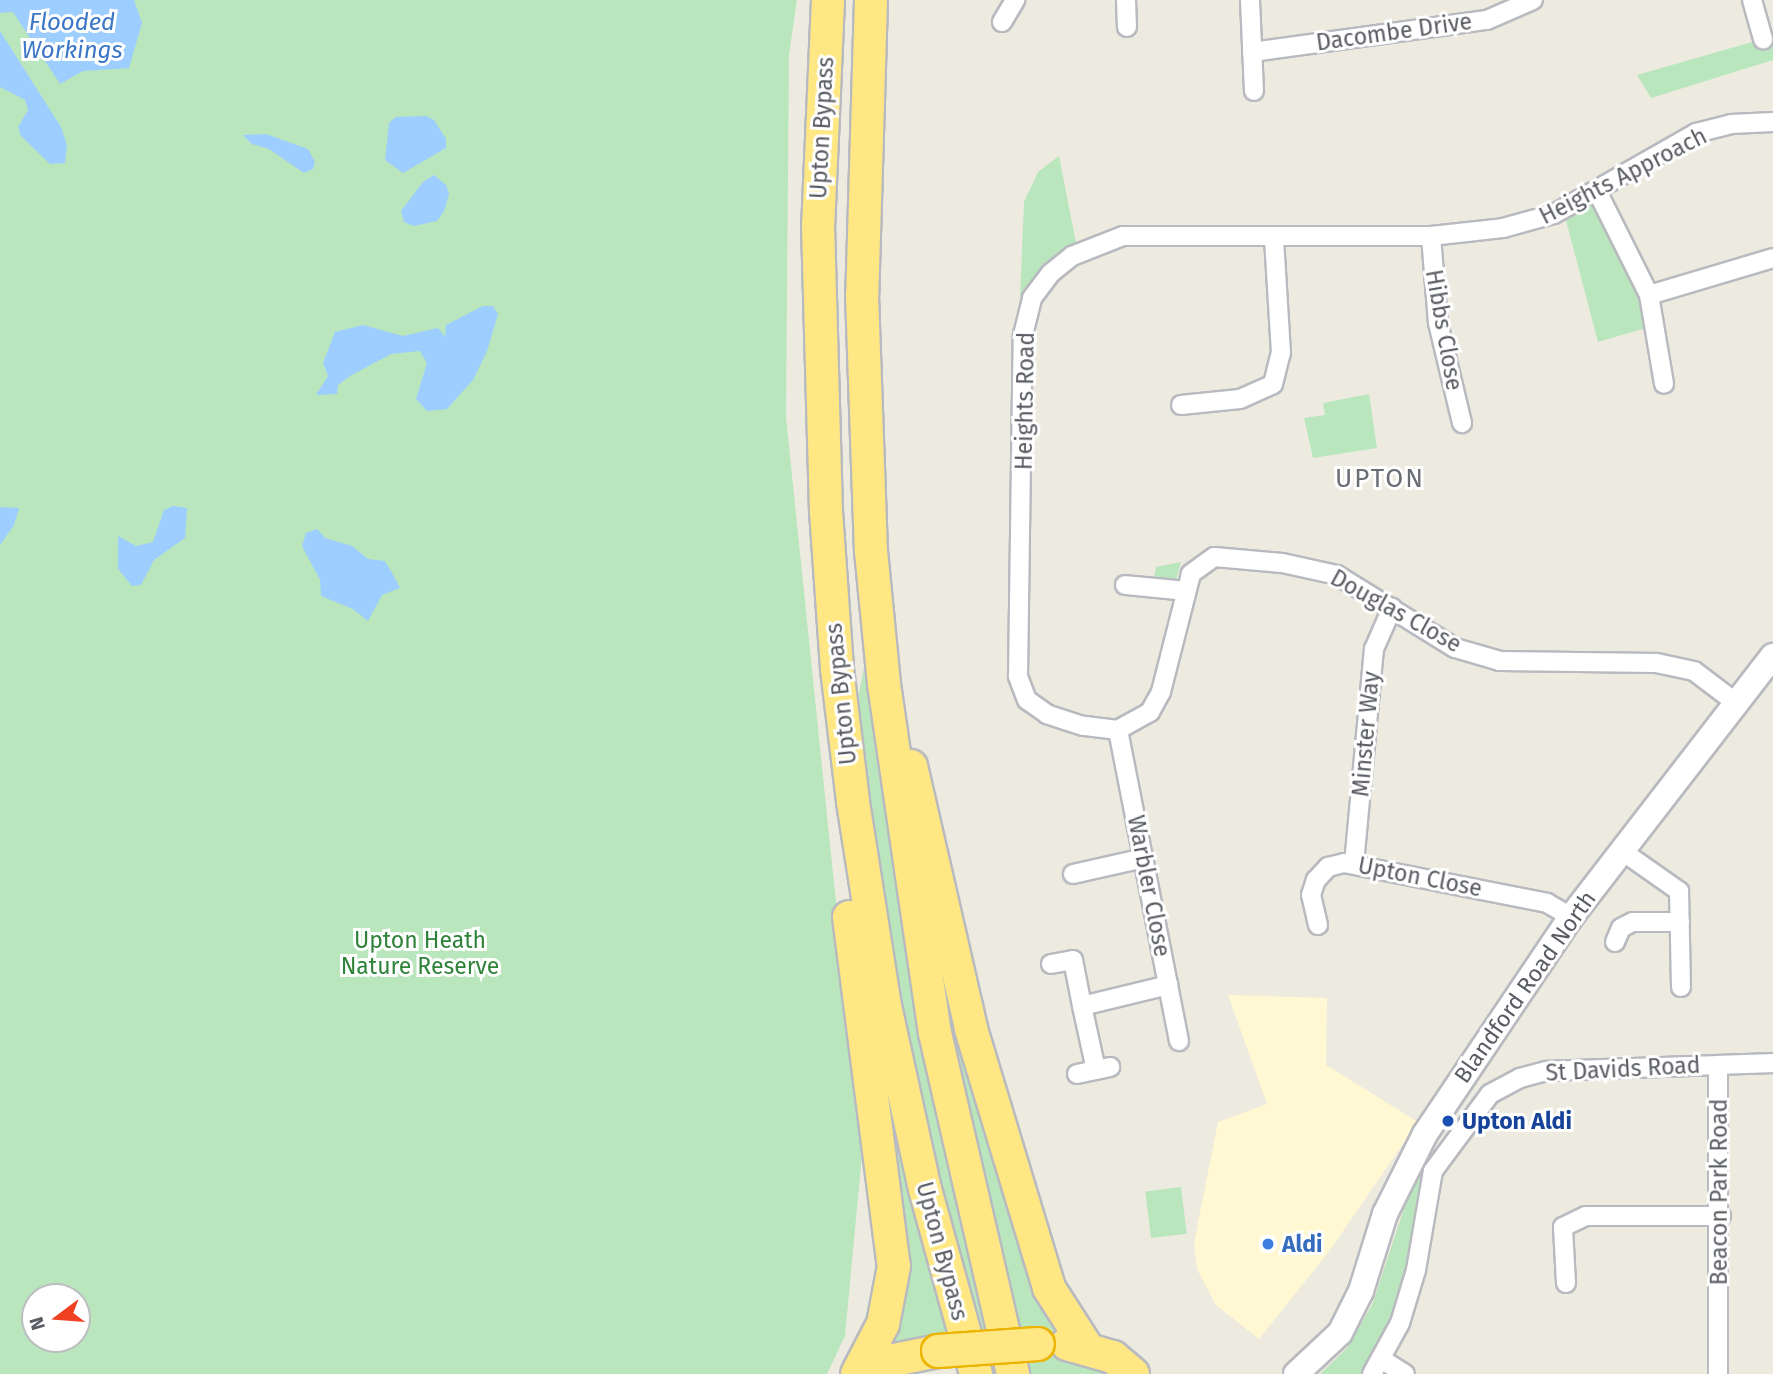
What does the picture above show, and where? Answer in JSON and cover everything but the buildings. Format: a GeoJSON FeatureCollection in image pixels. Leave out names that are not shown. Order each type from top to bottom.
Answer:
{"type":"FeatureCollection","features":[{"type":"Feature","properties":{"kind":"highway","name":"Upton Bypass"},"geometry":{"type":"LineString","coordinates":[[828,0],[818,225],[826,511],[837,669],[873,941],[922,1176],[976,1374]]}},
{"type":"Feature","properties":{"kind":"highway","name":"Upton Bypass"},"geometry":{"type":"LineString","coordinates":[[871,0],[862,295],[871,551],[899,813],[932,1020],[1013,1374]]}},
{"type":"Feature","properties":{"kind":"highway"},"geometry":{"type":"LineString","coordinates":[[826,511],[823,632],[829,734],[894,1266],[883,1324],[857,1374]]}},
{"type":"Feature","properties":{"kind":"highway"},"geometry":{"type":"LineString","coordinates":[[871,551],[902,724],[971,1029],[1049,1288],[1086,1346]]}},
{"type":"Feature","properties":{"kind":"highway"},"geometry":{"type":"LineString","coordinates":[[864,1374],[889,1361],[938,1351],[1038,1344],[1086,1346],[1134,1370]]}},
{"type":"Feature","properties":{"kind":"main road","name":"Blandford Road North"},"geometry":{"type":"LineString","coordinates":[[1296,1374],[1340,1333],[1362,1290],[1404,1170],[1571,918],[1773,656]]}},
{"type":"Feature","properties":{"kind":"street"},"geometry":{"type":"LineString","coordinates":[[1002,22],[1015,0]]}},
{"type":"Feature","properties":{"kind":"street"},"geometry":{"type":"LineString","coordinates":[[1126,0],[1127,27]]}},
{"type":"Feature","properties":{"kind":"street"},"geometry":{"type":"LineString","coordinates":[[1250,0],[1254,91]]}},
{"type":"Feature","properties":{"kind":"street","name":"Dacombe Drive"},"geometry":{"type":"LineString","coordinates":[[1252,52],[1487,20],[1533,0]]}},
{"type":"Feature","properties":{"kind":"street"},"geometry":{"type":"LineString","coordinates":[[1752,0],[1763,39]]}},
{"type":"Feature","properties":{"kind":"street","name":"Heights Approach"},"geometry":{"type":"LineString","coordinates":[[1431,236],[1530,223],[1597,191],[1696,133],[1731,124],[1773,122]]}},
{"type":"Feature","properties":{"kind":"street"},"geometry":{"type":"LineString","coordinates":[[1597,191],[1649,295],[1664,384]]}},
{"type":"Feature","properties":{"kind":"street","name":"Heights Road"},"geometry":{"type":"LineString","coordinates":[[1118,730],[1083,726],[1046,714],[1027,700],[1019,684],[1023,335],[1032,298],[1072,256],[1122,236],[1431,236]]}},
{"type":"Feature","properties":{"kind":"street","name":"Hibbs Close"},"geometry":{"type":"LineString","coordinates":[[1431,236],[1438,323],[1462,424]]}},
{"type":"Feature","properties":{"kind":"street"},"geometry":{"type":"LineString","coordinates":[[1181,405],[1240,399],[1273,384],[1281,353],[1274,238]]}},
{"type":"Feature","properties":{"kind":"street"},"geometry":{"type":"LineString","coordinates":[[1649,295],[1773,258]]}},
{"type":"Feature","properties":{"kind":"street","name":"Douglas Close"},"geometry":{"type":"LineString","coordinates":[[1118,730],[1145,717],[1158,699],[1186,592],[1198,565],[1224,557],[1314,568],[1352,582],[1455,648],[1500,661],[1656,663],[1695,671],[1735,702]]}},
{"type":"Feature","properties":{"kind":"street"},"geometry":{"type":"LineString","coordinates":[[1125,585],[1186,592]]}},
{"type":"Feature","properties":{"kind":"street","name":"Minster Way"},"geometry":{"type":"LineString","coordinates":[[1354,864],[1374,649],[1392,608]]}},
{"type":"Feature","properties":{"kind":"street","name":"Warbler Close"},"geometry":{"type":"LineString","coordinates":[[1118,730],[1179,1041]]}},
{"type":"Feature","properties":{"kind":"street"},"geometry":{"type":"LineString","coordinates":[[1622,851],[1679,891],[1681,987]]}},
{"type":"Feature","properties":{"kind":"street"},"geometry":{"type":"LineString","coordinates":[[1073,874],[1144,858]]}},
{"type":"Feature","properties":{"kind":"street","name":"Upton Close"},"geometry":{"type":"LineString","coordinates":[[1318,925],[1311,895],[1316,880],[1328,867],[1354,864],[1547,903],[1571,918]]}},
{"type":"Feature","properties":{"kind":"street"},"geometry":{"type":"LineString","coordinates":[[1615,942],[1622,928],[1633,922],[1680,922]]}},
{"type":"Feature","properties":{"kind":"street"},"geometry":{"type":"LineString","coordinates":[[1051,964],[1073,960],[1082,1006],[1103,1068],[1077,1074]]}},
{"type":"Feature","properties":{"kind":"street"},"geometry":{"type":"LineString","coordinates":[[1082,1006],[1168,985]]}},
{"type":"Feature","properties":{"kind":"street","name":"Beacon Park Road"},"geometry":{"type":"LineString","coordinates":[[1718,1374],[1721,1216],[1718,1065],[1773,1063]]}},
{"type":"Feature","properties":{"kind":"street","name":"St Davids Road"},"geometry":{"type":"LineString","coordinates":[[1376,1367],[1400,1323],[1416,1270],[1433,1171],[1490,1094],[1520,1078],[1547,1071],[1718,1065]]}},
{"type":"Feature","properties":{"kind":"street"},"geometry":{"type":"LineString","coordinates":[[1566,1283],[1563,1227],[1586,1216],[1721,1216]]}},
{"type":"Feature","properties":{"kind":"street"},"geometry":{"type":"LineString","coordinates":[[1376,1367],[1405,1374]]}},
{"type":"Feature","properties":{"kind":"shaded area"},"geometry":{"type":"Polygon","coordinates":[[[1228,995],[1327,998],[1326,1065],[1418,1122],[1330,1250],[1259,1339],[1216,1305],[1197,1269],[1194,1243],[1218,1122],[1267,1104],[1228,995]]]}},
{"type":"Feature","properties":{"kind":"green space","name":"Upton Heath Nature Reserve"},"geometry":{"type":"Polygon","coordinates":[[[0,0],[797,0],[789,55],[786,417],[862,1155],[845,1336],[827,1374],[0,1374],[0,0]]]}},
{"type":"Feature","properties":{"kind":"green space"},"geometry":{"type":"Polygon","coordinates":[[[1773,36],[1773,60],[1651,98],[1637,75],[1773,36]]]}},
{"type":"Feature","properties":{"kind":"green space"},"geometry":{"type":"Polygon","coordinates":[[[1059,156],[1078,253],[1051,273],[1025,328],[1020,298],[1024,202],[1038,172],[1059,156]]]}},
{"type":"Feature","properties":{"kind":"green space"},"geometry":{"type":"Polygon","coordinates":[[[1597,191],[1656,325],[1598,342],[1563,209],[1597,191]]]}},
{"type":"Feature","properties":{"kind":"green space"},"geometry":{"type":"Polygon","coordinates":[[[1369,394],[1377,448],[1313,458],[1304,418],[1325,415],[1323,403],[1369,394]]]}},
{"type":"Feature","properties":{"kind":"green space"},"geometry":{"type":"Polygon","coordinates":[[[1181,562],[1176,581],[1154,577],[1156,567],[1181,562]]]}},
{"type":"Feature","properties":{"kind":"green space"},"geometry":{"type":"Polygon","coordinates":[[[864,667],[921,1041],[960,1224],[989,1336],[974,1336],[897,1008],[856,709],[864,667]]]}},
{"type":"Feature","properties":{"kind":"green space"},"geometry":{"type":"Polygon","coordinates":[[[916,825],[1066,1331],[1018,1333],[942,1004],[916,825]]]}},
{"type":"Feature","properties":{"kind":"green space"},"geometry":{"type":"Polygon","coordinates":[[[869,976],[951,1337],[889,1345],[869,976]]]}},
{"type":"Feature","properties":{"kind":"green space"},"geometry":{"type":"Polygon","coordinates":[[[1419,1163],[1433,1171],[1416,1270],[1372,1374],[1320,1374],[1347,1348],[1372,1305],[1419,1163]]]}},
{"type":"Feature","properties":{"kind":"green space"},"geometry":{"type":"Polygon","coordinates":[[[1181,1187],[1187,1234],[1151,1238],[1145,1191],[1181,1187]]]}},
{"type":"Feature","properties":{"kind":"green space"},"geometry":{"type":"Polygon","coordinates":[[[1057,1356],[1118,1374],[1031,1374],[1027,1360],[1057,1356]]]}},
{"type":"Feature","properties":{"kind":"water","name":"Flooded Workings"},"geometry":{"type":"Polygon","coordinates":[[[0,0],[134,0],[142,23],[129,68],[83,71],[60,84],[13,12],[0,13],[0,0]]]}},
{"type":"Feature","properties":{"kind":"water","name":"Flooded Workings"},"geometry":{"type":"Polygon","coordinates":[[[0,31],[61,127],[67,145],[65,163],[50,164],[21,136],[18,127],[28,110],[25,100],[0,87],[0,31]]]}},
{"type":"Feature","properties":{"kind":"water"},"geometry":{"type":"Polygon","coordinates":[[[426,116],[434,120],[446,139],[446,148],[403,173],[385,160],[389,123],[396,117],[426,116]]]}},
{"type":"Feature","properties":{"kind":"water"},"geometry":{"type":"Polygon","coordinates":[[[266,134],[308,149],[315,162],[313,169],[304,173],[269,149],[252,144],[243,135],[266,134]]]}},
{"type":"Feature","properties":{"kind":"water"},"geometry":{"type":"Polygon","coordinates":[[[434,175],[446,185],[449,194],[444,211],[437,221],[414,226],[404,222],[401,211],[423,182],[434,175]]]}},
{"type":"Feature","properties":{"kind":"water"},"geometry":{"type":"Polygon","coordinates":[[[483,306],[493,306],[498,314],[487,351],[473,380],[447,409],[427,411],[416,399],[427,363],[420,351],[391,354],[350,376],[338,385],[337,394],[316,395],[328,376],[323,363],[335,332],[363,325],[403,336],[438,328],[445,337],[446,325],[483,306]]]}},
{"type":"Feature","properties":{"kind":"water"},"geometry":{"type":"Polygon","coordinates":[[[173,506],[187,508],[185,538],[154,560],[141,585],[132,586],[118,569],[118,536],[136,546],[153,542],[164,510],[173,506]]]}},
{"type":"Feature","properties":{"kind":"water"},"geometry":{"type":"Polygon","coordinates":[[[0,507],[19,508],[14,525],[0,545],[0,507]]]}},
{"type":"Feature","properties":{"kind":"water"},"geometry":{"type":"Polygon","coordinates":[[[317,529],[325,538],[352,546],[368,559],[385,561],[391,571],[400,588],[382,595],[368,621],[353,609],[321,596],[320,580],[302,546],[306,533],[317,529]]]}},
{"type":"Feature","properties":{"kind":"place","name":"Upton Aldi"},"geometry":{"type":"Point","coordinates":[1448,1121]}},
{"type":"Feature","properties":{"kind":"place","name":"Aldi"},"geometry":{"type":"Point","coordinates":[1268,1244]}},
{"type":"Feature","properties":{"kind":"district","name":"UPTON"},"geometry":{"type":"Point","coordinates":[1380,479]}}]}
